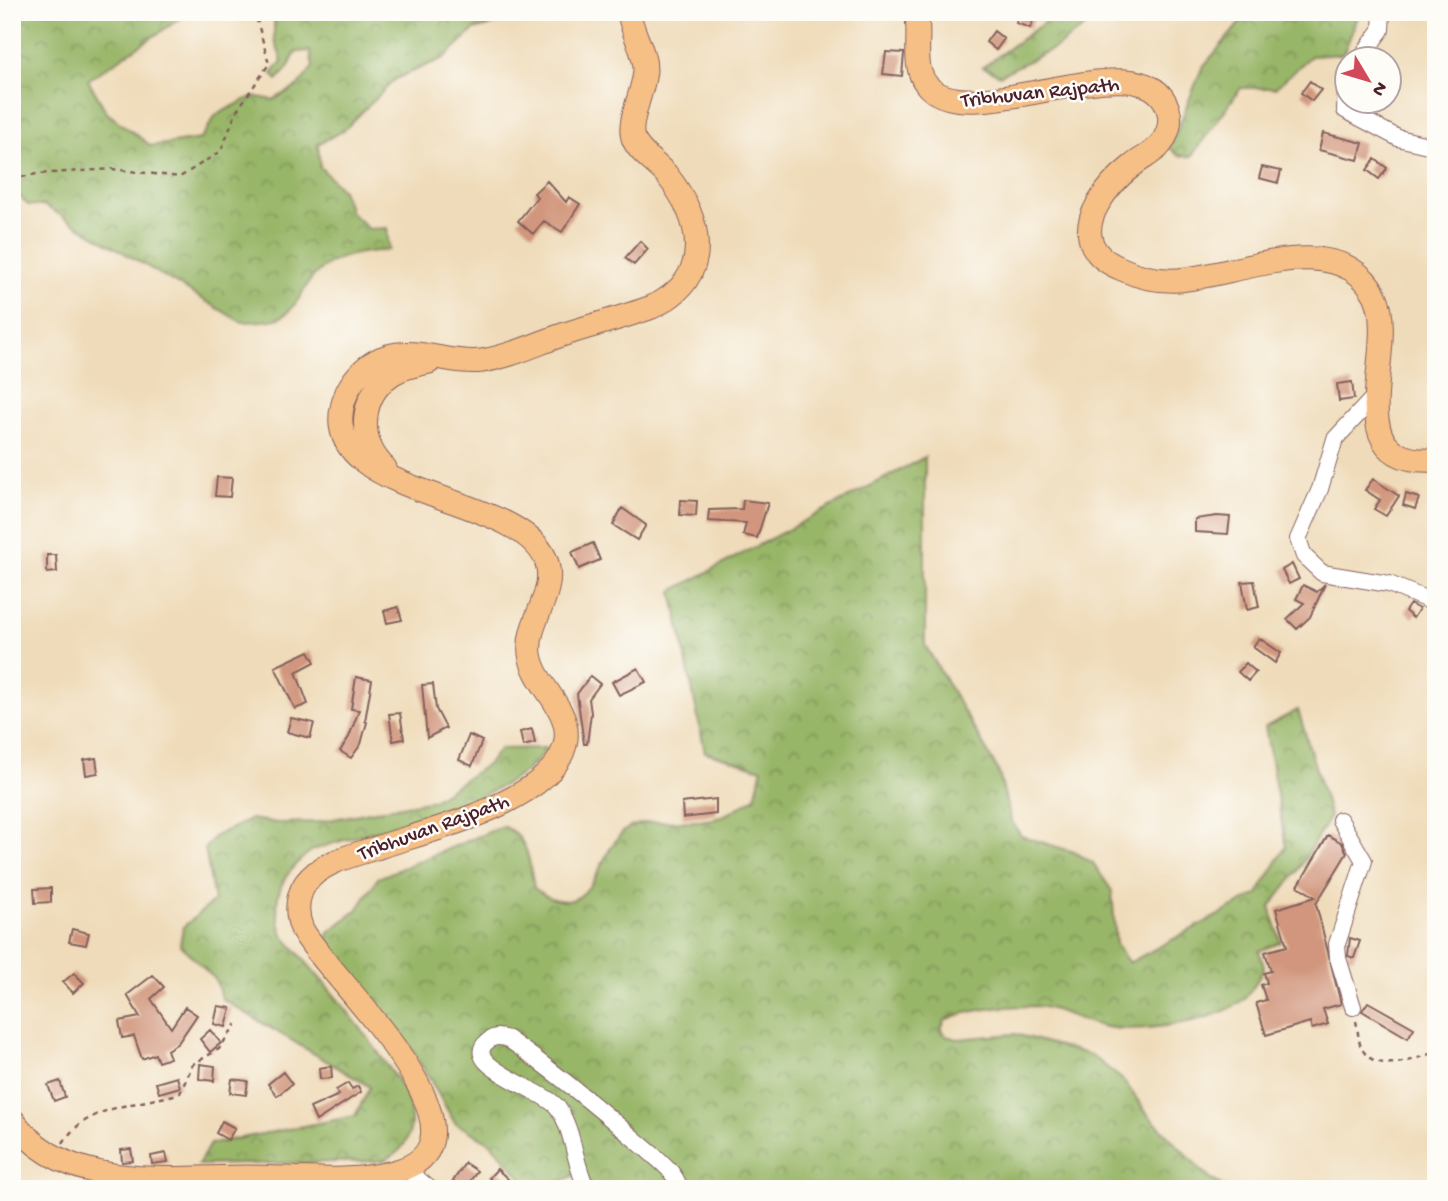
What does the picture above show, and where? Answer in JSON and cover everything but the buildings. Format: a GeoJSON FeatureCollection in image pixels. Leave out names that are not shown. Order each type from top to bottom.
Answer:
{"type":"FeatureCollection","features":[{"type":"Feature","properties":{"kind":"highway","name":"Tribhuvan Rajpath"},"geometry":{"type":"LineString","coordinates":[[404,1168],[421,1156],[432,1136],[432,1120],[425,1097],[397,1051],[312,946],[298,918],[300,895],[314,875],[341,859],[482,812],[529,789],[558,761],[566,734],[564,719],[537,674],[530,652],[532,633],[548,580],[547,565],[540,550],[513,528],[400,482],[369,466],[354,451],[343,423],[345,398],[357,375],[383,357],[403,354],[444,360],[492,359],[644,310],[673,295],[690,276],[697,251],[692,219],[673,183],[632,135],[645,69],[629,12]]}},
{"type":"Feature","properties":{"kind":"highway","name":"Tribhuvan Rajpath"},"geometry":{"type":"LineString","coordinates":[[916,12],[920,73],[932,91],[949,99],[982,100],[1109,81],[1141,84],[1156,92],[1168,107],[1168,132],[1158,148],[1126,170],[1099,204],[1090,231],[1094,248],[1119,268],[1159,279],[1196,278],[1299,259],[1320,260],[1348,267],[1369,286],[1380,310],[1381,337],[1375,396],[1376,422],[1385,443],[1406,457],[1436,460]]}},
{"type":"Feature","properties":{"kind":"highway"},"geometry":{"type":"LineString","coordinates":[[12,1119],[27,1138],[46,1154],[81,1168],[118,1176],[351,1177],[404,1168]]}},
{"type":"Feature","properties":{"kind":"street"},"geometry":{"type":"LineString","coordinates":[[1369,46],[1381,30],[1382,12]]}},
{"type":"Feature","properties":{"kind":"street"},"geometry":{"type":"LineString","coordinates":[[1355,116],[1398,138],[1436,147]]}},
{"type":"Feature","properties":{"kind":"street"},"geometry":{"type":"LineString","coordinates":[[1375,396],[1335,439],[1320,489],[1298,540],[1304,556],[1322,573],[1389,584],[1428,600],[1436,608]]}},
{"type":"Feature","properties":{"kind":"street"},"geometry":{"type":"LineString","coordinates":[[1340,820],[1364,861],[1337,944],[1338,958],[1353,1007]]}},
{"type":"Feature","properties":{"kind":"street"},"geometry":{"type":"LineString","coordinates":[[587,1189],[576,1168],[566,1124],[559,1109],[540,1092],[487,1065],[481,1056],[482,1048],[488,1040],[496,1036],[508,1039],[590,1098],[670,1169],[680,1189]]}},
{"type":"Feature","properties":{"kind":"street"},"geometry":{"type":"LineString","coordinates":[[404,1168],[415,1180],[430,1189]]}},
{"type":"Feature","properties":{"kind":"path"},"geometry":{"type":"LineString","coordinates":[[12,179],[37,174],[112,169],[180,177],[221,151],[236,112],[268,64],[257,20],[260,12]]}},
{"type":"Feature","properties":{"kind":"path"},"geometry":{"type":"LineString","coordinates":[[1353,1007],[1362,1048],[1373,1060],[1399,1063],[1436,1052]]}},
{"type":"Feature","properties":{"kind":"path"},"geometry":{"type":"LineString","coordinates":[[63,1143],[74,1126],[121,1105],[150,1103],[180,1093],[193,1064],[219,1049],[236,1024]]}},
{"type":"Feature","properties":{"kind":"green space"},"geometry":{"type":"Polygon","coordinates":[[[12,12],[190,12],[88,80],[107,113],[151,146],[201,139],[216,115],[253,96],[273,100],[297,87],[313,67],[310,51],[296,52],[288,68],[277,80],[272,74],[282,61],[274,38],[274,16],[283,12],[535,12],[474,30],[444,58],[395,79],[344,130],[318,144],[320,167],[342,190],[351,213],[369,229],[387,228],[389,250],[343,257],[314,275],[295,304],[284,315],[270,320],[241,322],[45,206],[28,205],[12,188],[12,12]]]}},
{"type":"Feature","properties":{"kind":"green space"},"geometry":{"type":"Polygon","coordinates":[[[1044,12],[1105,12],[1057,47],[1000,75],[983,67],[1049,19],[1044,12]]]}},
{"type":"Feature","properties":{"kind":"green space"},"geometry":{"type":"Polygon","coordinates":[[[1249,12],[1360,12],[1346,46],[1332,46],[1332,55],[1311,56],[1275,88],[1241,88],[1191,157],[1178,155],[1170,148],[1202,68],[1249,12]]]}},
{"type":"Feature","properties":{"kind":"green space"},"geometry":{"type":"Polygon","coordinates":[[[925,457],[925,645],[998,770],[1011,820],[1021,836],[1074,852],[1093,863],[1112,891],[1116,945],[1129,963],[1258,894],[1286,846],[1265,727],[1298,710],[1330,816],[1297,872],[1270,907],[1281,942],[1259,951],[1264,967],[1254,986],[1240,1002],[1213,1015],[1156,1027],[1106,1027],[1052,1009],[1034,1006],[966,1013],[945,1020],[941,1029],[946,1036],[957,1039],[1015,1034],[1091,1055],[1124,1081],[1148,1115],[1210,1179],[1229,1189],[593,1189],[583,1171],[562,1181],[531,1189],[491,1143],[455,1123],[410,1045],[326,944],[329,932],[357,910],[378,878],[503,826],[519,837],[527,852],[534,888],[554,899],[570,901],[582,894],[592,883],[617,839],[627,829],[646,823],[717,818],[755,798],[762,769],[705,752],[672,591],[925,457]]]}},
{"type":"Feature","properties":{"kind":"green space"},"geometry":{"type":"Polygon","coordinates":[[[546,748],[530,767],[506,784],[475,799],[311,851],[292,869],[281,888],[277,910],[283,935],[362,1030],[404,1091],[411,1120],[404,1145],[382,1161],[198,1165],[210,1144],[355,1116],[370,1087],[222,999],[215,979],[180,945],[183,927],[214,901],[205,848],[215,836],[251,819],[277,823],[318,822],[433,800],[488,764],[500,749],[546,748]]]}}]}
